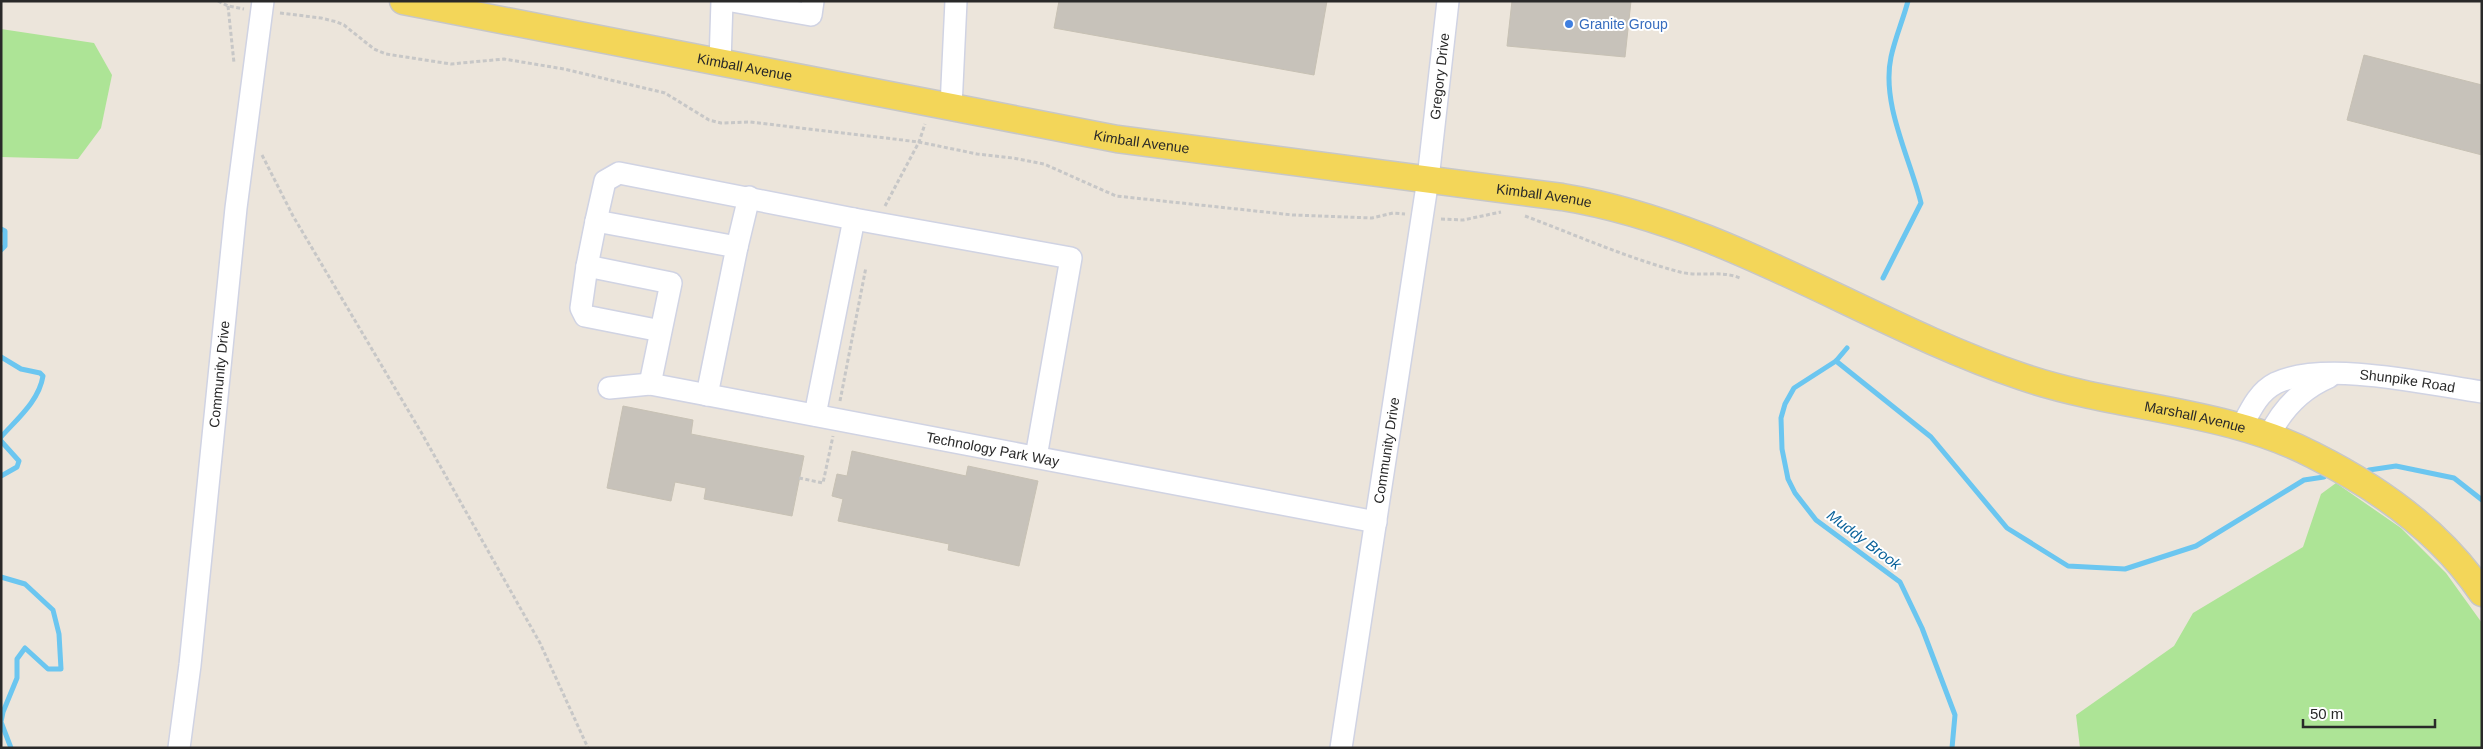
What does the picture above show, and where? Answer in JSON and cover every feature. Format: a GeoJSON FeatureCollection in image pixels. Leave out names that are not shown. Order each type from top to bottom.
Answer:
{"type":"FeatureCollection","features":[{"type":"Feature","properties":{"kind":"main road","name":"Kimball Avenue"},"geometry":{"type":"LineString","coordinates":[[403,1],[951,107],[1172,147],[1570,198],[1633,212],[1726,246],[1869,312]]}},
{"type":"Feature","properties":{"kind":"main road","name":"Marshall Avenue"},"geometry":{"type":"LineString","coordinates":[[1869,312],[1989,365],[2024,378],[2081,394],[2241,428],[2269,436],[2313,455],[2377,492],[2404,512],[2456,560],[2482,593]]}},
{"type":"Feature","properties":{"kind":"street"},"geometry":{"type":"LineString","coordinates":[[720,63],[722,1]]}},
{"type":"Feature","properties":{"kind":"street"},"geometry":{"type":"LineString","coordinates":[[732,1],[768,4],[811,15],[813,1]]}},
{"type":"Feature","properties":{"kind":"street"},"geometry":{"type":"LineString","coordinates":[[951,107],[956,1]]}},
{"type":"Feature","properties":{"kind":"street","name":"Gregory Drive"},"geometry":{"type":"LineString","coordinates":[[1432,152],[1448,1]]}},
{"type":"Feature","properties":{"kind":"street","name":"Community Drive"},"geometry":{"type":"LineString","coordinates":[[178,748],[190,665],[261,6]]}},
{"type":"Feature","properties":{"kind":"street","name":"Community Drive"},"geometry":{"type":"LineString","coordinates":[[1341,748],[1432,152]]}},
{"type":"Feature","properties":{"kind":"street"},"geometry":{"type":"LineString","coordinates":[[661,331],[585,316],[581,308],[587,266],[604,182],[619,173],[854,219],[1071,258],[1036,457]]}},
{"type":"Feature","properties":{"kind":"street"},"geometry":{"type":"LineString","coordinates":[[707,395],[749,197]]}},
{"type":"Feature","properties":{"kind":"street"},"geometry":{"type":"LineString","coordinates":[[815,415],[854,219]]}},
{"type":"Feature","properties":{"kind":"street"},"geometry":{"type":"LineString","coordinates":[[596,220],[737,247]]}},
{"type":"Feature","properties":{"kind":"street"},"geometry":{"type":"LineString","coordinates":[[587,266],[671,283],[650,384]]}},
{"type":"Feature","properties":{"kind":"street","name":"Shunpike Road"},"geometry":{"type":"LineString","coordinates":[[2241,428],[2255,402],[2275,384],[2308,375],[2379,376],[2482,392]]}},
{"type":"Feature","properties":{"kind":"street","name":"Shunpike Road"},"geometry":{"type":"LineString","coordinates":[[2269,436],[2288,406],[2301,392],[2316,382],[2334,375]]}},
{"type":"Feature","properties":{"kind":"street","name":"Technology Park Way"},"geometry":{"type":"LineString","coordinates":[[609,388],[650,384],[1376,522]]}},
{"type":"Feature","properties":{"kind":"path"},"geometry":{"type":"LineString","coordinates":[[218,1],[228,6],[261,6],[337,22],[344,25],[374,49],[386,54],[451,64],[504,58],[623,81],[665,93],[709,120],[721,123],[750,122],[919,142],[977,154],[1013,158],[1044,164],[1106,192],[1134,198],[1293,215],[1372,218],[1393,213],[1463,220],[1508,213]]}},
{"type":"Feature","properties":{"kind":"path"},"geometry":{"type":"LineString","coordinates":[[881,214],[919,142],[926,118]]}},
{"type":"Feature","properties":{"kind":"path"},"geometry":{"type":"LineString","coordinates":[[247,124],[293,216],[421,432],[540,643],[588,748]]}},
{"type":"Feature","properties":{"kind":"path"},"geometry":{"type":"LineString","coordinates":[[1517,213],[1680,272],[1700,275],[1729,275],[1746,281]]}},
{"type":"Feature","properties":{"kind":"path"},"geometry":{"type":"LineString","coordinates":[[838,408],[867,263]]}},
{"type":"Feature","properties":{"kind":"path"},"geometry":{"type":"LineString","coordinates":[[799,478],[823,484],[834,433]]}},
{"type":"Feature","properties":{"kind":"green space"},"geometry":{"type":"Polygon","coordinates":[[[1,29],[94,43],[112,75],[101,128],[78,159],[1,157],[1,29]]]}},
{"type":"Feature","properties":{"kind":"green space"},"geometry":{"type":"Polygon","coordinates":[[[2336,483],[2401,528],[2446,573],[2482,623],[2482,748],[2080,748],[2076,715],[2174,646],[2193,613],[2303,547],[2321,494],[2336,483]]]}},
{"type":"Feature","properties":{"kind":"building"},"geometry":{"type":"Polygon","coordinates":[[[1059,1],[1327,1],[1314,75],[1054,28],[1059,1]]]}},
{"type":"Feature","properties":{"kind":"building","name":"Granite Group"},"geometry":{"type":"Polygon","coordinates":[[[1512,1],[1631,1],[1625,57],[1507,46],[1512,1]]]}},
{"type":"Feature","properties":{"kind":"building"},"geometry":{"type":"Polygon","coordinates":[[[2364,55],[2482,85],[2482,155],[2347,120],[2364,55]]]}},
{"type":"Feature","properties":{"kind":"building"},"geometry":{"type":"Polygon","coordinates":[[[623,406],[693,420],[691,434],[804,456],[792,516],[704,499],[706,488],[675,482],[671,501],[607,488],[623,406]]]}},
{"type":"Feature","properties":{"kind":"building"},"geometry":{"type":"Polygon","coordinates":[[[852,451],[966,476],[968,466],[1038,481],[1019,566],[948,550],[949,544],[838,521],[843,499],[832,496],[837,474],[847,476],[852,451]]]}},
{"type":"Feature","properties":{"kind":"waterway","name":"Muddy Brook"},"geometry":{"type":"LineString","coordinates":[[1883,278],[1921,203],[1898,131],[1890,93],[1891,57],[1908,1]]}},
{"type":"Feature","properties":{"kind":"waterway"},"geometry":{"type":"LineString","coordinates":[[1,229],[5,231],[5,246],[1,250]]}},
{"type":"Feature","properties":{"kind":"waterway","name":"Muddy Brook"},"geometry":{"type":"LineString","coordinates":[[1847,348],[1836,361],[1794,388],[1785,404],[1781,418],[1782,449],[1788,479],[1795,493],[1816,520],[1900,582],[1922,628],[1955,715],[1952,748]]}},
{"type":"Feature","properties":{"kind":"waterway"},"geometry":{"type":"LineString","coordinates":[[1,357],[21,369],[40,373],[43,376],[41,385],[32,402],[1,437]]}},
{"type":"Feature","properties":{"kind":"waterway"},"geometry":{"type":"LineString","coordinates":[[1836,361],[1931,437],[2007,528],[2068,566],[2125,569],[2196,546],[2304,480],[2324,477]]}},
{"type":"Feature","properties":{"kind":"waterway"},"geometry":{"type":"LineString","coordinates":[[1,441],[19,461],[17,467],[1,476]]}},
{"type":"Feature","properties":{"kind":"waterway"},"geometry":{"type":"LineString","coordinates":[[2369,470],[2396,466],[2454,478],[2482,500]]}},
{"type":"Feature","properties":{"kind":"waterway"},"geometry":{"type":"LineString","coordinates":[[1,577],[25,584],[53,610],[59,634],[61,669],[48,669],[25,648],[17,659],[17,678],[3,712],[1,722],[11,748]]}},
{"type":"Feature","properties":{"kind":"place","name":"Granite Group"},"geometry":{"type":"Point","coordinates":[1569,24]}}]}
